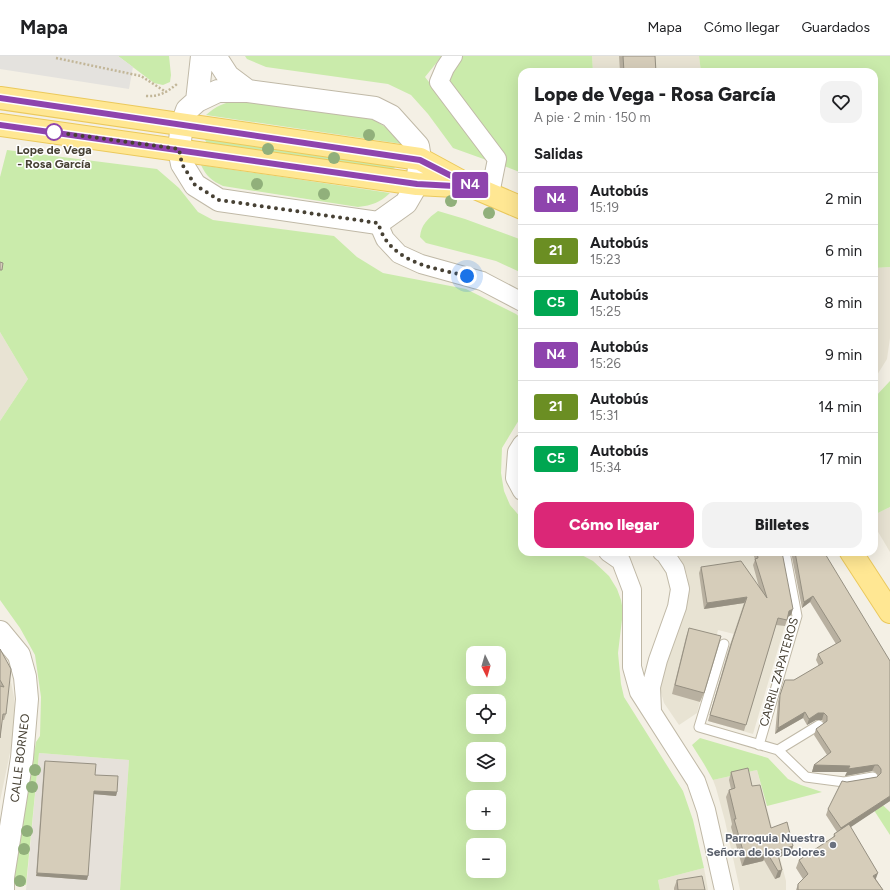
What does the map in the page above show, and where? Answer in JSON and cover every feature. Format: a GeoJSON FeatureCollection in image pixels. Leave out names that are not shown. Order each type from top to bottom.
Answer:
{"type":"FeatureCollection","features":[{"type":"Feature","properties":{"kind":"main road"},"geometry":{"type":"LineString","coordinates":[[0,98],[420,160],[518,206]]}},
{"type":"Feature","properties":{"kind":"main road"},"geometry":{"type":"LineString","coordinates":[[0,125],[179,149],[417,184],[481,190]]}},
{"type":"Feature","properties":{"kind":"main road"},"geometry":{"type":"LineString","coordinates":[[854,556],[890,611]]}},
{"type":"Feature","properties":{"kind":"street"},"geometry":{"type":"LineString","coordinates":[[197,101],[202,56]]}},
{"type":"Feature","properties":{"kind":"street"},"geometry":{"type":"LineString","coordinates":[[215,56],[228,76],[248,91]]}},
{"type":"Feature","properties":{"kind":"street"},"geometry":{"type":"LineString","coordinates":[[453,56],[445,68],[439,82],[498,159],[481,190]]}},
{"type":"Feature","properties":{"kind":"street"},"geometry":{"type":"LineString","coordinates":[[218,91],[248,91],[375,108],[391,116],[418,146],[420,160],[417,184],[406,203],[378,223],[219,200],[195,185],[182,164],[179,149],[182,124],[187,110],[197,101],[218,91]]}},
{"type":"Feature","properties":{"kind":"street"},"geometry":{"type":"LineString","coordinates":[[378,223],[385,239],[399,254],[421,264],[482,280],[518,300]]}},
{"type":"Feature","properties":{"kind":"street"},"geometry":{"type":"LineString","coordinates":[[518,450],[515,478],[518,484]]}},
{"type":"Feature","properties":{"kind":"street"},"geometry":{"type":"LineString","coordinates":[[614,556],[621,561],[632,590],[632,667],[639,692],[696,781],[706,810],[724,890]]}},
{"type":"Feature","properties":{"kind":"street"},"geometry":{"type":"LineString","coordinates":[[652,714],[651,687],[658,660],[678,607],[680,589],[675,569],[666,556]]}},
{"type":"Feature","properties":{"kind":"street","name":"CALLE BORNEO"},"geometry":{"type":"LineString","coordinates":[[0,632],[19,655],[25,677],[27,699],[22,758],[3,877],[3,890]]}},
{"type":"Feature","properties":{"kind":"lane","name":"CARRIL ZAPATEROS"},"geometry":{"type":"LineString","coordinates":[[759,745],[797,616],[785,556]]}},
{"type":"Feature","properties":{"kind":"lane"},"geometry":{"type":"LineString","coordinates":[[724,644],[699,727],[778,750],[806,777],[844,782],[873,777]]}},
{"type":"Feature","properties":{"kind":"lane"},"geometry":{"type":"LineString","coordinates":[[778,750],[818,724]]}},
{"type":"Feature","properties":{"kind":"path"},"geometry":{"type":"LineString","coordinates":[[56,58],[141,76],[166,92]]}},
{"type":"Feature","properties":{"kind":"path"},"geometry":{"type":"LineString","coordinates":[[139,95],[154,97],[166,92],[178,83]]}},
{"type":"Feature","properties":{"kind":"shaded area"},"geometry":{"type":"Polygon","coordinates":[[[0,56],[118,56],[133,67],[129,89],[0,69],[0,56]]]}},
{"type":"Feature","properties":{"kind":"shaded area"},"geometry":{"type":"Polygon","coordinates":[[[592,56],[699,56],[700,68],[593,68],[592,56]]]}},
{"type":"Feature","properties":{"kind":"shaded area"},"geometry":{"type":"Polygon","coordinates":[[[890,267],[890,338],[887,359],[878,374],[878,268],[890,267]]]}},
{"type":"Feature","properties":{"kind":"shaded area"},"geometry":{"type":"Polygon","coordinates":[[[0,332],[28,379],[0,421],[0,332]]]}},
{"type":"Feature","properties":{"kind":"shaded area"},"geometry":{"type":"Polygon","coordinates":[[[890,507],[890,552],[878,532],[878,513],[890,507]]]}},
{"type":"Feature","properties":{"kind":"shaded area"},"geometry":{"type":"Polygon","coordinates":[[[679,556],[777,556],[788,615],[753,734],[708,721],[734,634],[718,630],[697,713],[679,725],[664,703],[660,689],[666,662],[687,606],[688,579],[685,568],[679,556]]]}},
{"type":"Feature","properties":{"kind":"shaded area"},"geometry":{"type":"Polygon","coordinates":[[[0,659],[10,677],[14,697],[15,716],[11,748],[0,801],[0,659]]]}},
{"type":"Feature","properties":{"kind":"shaded area"},"geometry":{"type":"Polygon","coordinates":[[[39,753],[129,760],[120,890],[26,890],[39,753]]]}},
{"type":"Feature","properties":{"kind":"shaded area"},"geometry":{"type":"Polygon","coordinates":[[[757,770],[786,881],[786,890],[740,890],[725,821],[713,780],[757,770]]]}},
{"type":"Feature","properties":{"kind":"shaded area"},"geometry":{"type":"Polygon","coordinates":[[[704,868],[708,890],[660,890],[658,880],[704,868]]]}},
{"type":"Feature","properties":{"kind":"green space"},"geometry":{"type":"Polygon","coordinates":[[[118,56],[169,56],[171,75],[170,82],[163,85],[154,83],[118,56]]]}},
{"type":"Feature","properties":{"kind":"green space"},"geometry":{"type":"Polygon","coordinates":[[[245,56],[442,56],[425,77],[492,162],[453,148],[428,114],[411,95],[388,84],[266,67],[247,59],[245,56]]]}},
{"type":"Feature","properties":{"kind":"green space"},"geometry":{"type":"Polygon","coordinates":[[[463,56],[592,56],[593,68],[518,68],[518,171],[504,166],[449,86],[449,73],[463,56]]]}},
{"type":"Feature","properties":{"kind":"green space"},"geometry":{"type":"Polygon","coordinates":[[[699,56],[890,56],[890,267],[878,268],[878,68],[700,68],[699,56]]]}},
{"type":"Feature","properties":{"kind":"green space"},"geometry":{"type":"Polygon","coordinates":[[[237,100],[372,119],[381,124],[402,144],[206,115],[220,105],[237,100]]]}},
{"type":"Feature","properties":{"kind":"green space"},"geometry":{"type":"Polygon","coordinates":[[[208,139],[393,165],[395,168],[392,169],[207,143],[205,140],[208,139]]]}},
{"type":"Feature","properties":{"kind":"green space"},"geometry":{"type":"Polygon","coordinates":[[[7,150],[157,169],[179,188],[198,212],[213,220],[334,236],[357,257],[383,273],[466,289],[516,314],[518,316],[518,422],[502,448],[501,473],[504,491],[510,505],[518,514],[518,556],[584,556],[593,561],[609,576],[617,589],[623,611],[618,653],[621,684],[624,697],[683,791],[693,820],[704,868],[658,880],[660,890],[120,890],[129,760],[39,753],[26,885],[13,884],[36,742],[40,736],[41,697],[35,655],[20,628],[0,600],[0,421],[28,379],[0,332],[0,177],[7,150]]]}},
{"type":"Feature","properties":{"kind":"green space"},"geometry":{"type":"Polygon","coordinates":[[[201,165],[390,193],[376,203],[358,207],[223,186],[210,178],[201,165]]]}},
{"type":"Feature","properties":{"kind":"green space"},"geometry":{"type":"Polygon","coordinates":[[[438,211],[465,219],[518,239],[518,271],[496,261],[426,243],[420,237],[423,225],[438,211]]]}},
{"type":"Feature","properties":{"kind":"green space"},"geometry":{"type":"Polygon","coordinates":[[[890,381],[890,507],[878,513],[878,394],[890,381]]]}},
{"type":"Feature","properties":{"kind":"green space"},"geometry":{"type":"Polygon","coordinates":[[[700,738],[768,758],[788,779],[822,792],[767,806],[757,770],[713,780],[692,745],[700,738]]]}},
{"type":"Feature","properties":{"kind":"green space"},"geometry":{"type":"Polygon","coordinates":[[[860,783],[890,812],[890,835],[857,784],[860,783]]]}},
{"type":"Feature","properties":{"kind":"building"},"geometry":{"type":"Polygon","coordinates":[[[623,56],[655,56],[656,68],[624,68],[623,56]]]}},
{"type":"Feature","properties":{"kind":"building"},"geometry":{"type":"Polygon","coordinates":[[[0,262],[3,263],[2,270],[0,270],[0,262]]]}},
{"type":"Feature","properties":{"kind":"building"},"geometry":{"type":"Polygon","coordinates":[[[758,556],[783,556],[793,609],[789,611],[787,620],[778,618],[746,725],[710,715],[747,597],[707,603],[701,567],[741,561],[767,598],[755,559],[758,558],[758,556]]]}},
{"type":"Feature","properties":{"kind":"building"},"geometry":{"type":"Polygon","coordinates":[[[796,556],[826,556],[890,661],[890,796],[841,828],[828,809],[842,781],[847,782],[877,777],[881,773],[881,769],[878,765],[848,769],[850,766],[814,765],[831,752],[816,729],[827,721],[827,716],[824,713],[818,713],[809,719],[805,712],[778,728],[780,695],[785,680],[794,680],[823,663],[818,654],[841,641],[813,596],[804,602],[796,556]]]}},
{"type":"Feature","properties":{"kind":"building"},"geometry":{"type":"Polygon","coordinates":[[[689,628],[721,636],[704,693],[675,685],[689,628]]]}},
{"type":"Feature","properties":{"kind":"building"},"geometry":{"type":"Polygon","coordinates":[[[0,649],[11,669],[6,714],[3,714],[0,738],[0,686],[4,687],[0,680],[0,649]]]}},
{"type":"Feature","properties":{"kind":"building"},"geometry":{"type":"Polygon","coordinates":[[[45,761],[96,764],[95,775],[118,776],[117,792],[94,791],[88,876],[37,873],[45,761]]]}},
{"type":"Feature","properties":{"kind":"building"},"geometry":{"type":"Polygon","coordinates":[[[748,768],[752,786],[760,785],[771,828],[787,822],[793,846],[777,851],[782,870],[778,871],[766,851],[766,854],[745,858],[734,819],[736,819],[729,790],[735,788],[731,772],[748,768]]]}},
{"type":"Feature","properties":{"kind":"building"},"geometry":{"type":"Polygon","coordinates":[[[849,824],[878,873],[873,876],[883,890],[798,890],[798,884],[808,874],[799,860],[835,836],[834,834],[849,824]]]}},
{"type":"Feature","properties":{"kind":"building"},"geometry":{"type":"Polygon","coordinates":[[[702,876],[705,890],[678,890],[677,880],[702,876]]]}},
{"type":"Feature","properties":{"kind":"bus line","name":"N4"},"geometry":{"type":"LineString","coordinates":[[0,98],[420,160],[473,187],[417,184],[179,149],[0,125]]}},
{"type":"Feature","properties":{"kind":"place","name":"Lope de Vega - Rosa García"},"geometry":{"type":"Point","coordinates":[54,132]}},
{"type":"Feature","properties":{"kind":"place","name":"Parroquia Nuestra Señora de los Dolores"},"geometry":{"type":"Point","coordinates":[833,845]}},
{"type":"Feature","properties":{"kind":"route"},"geometry":{"type":"LineString","coordinates":[[54,132],[179,149],[182,164],[195,185],[219,200],[339,216],[378,223],[385,239],[399,254],[421,264],[467,276]]}}]}
